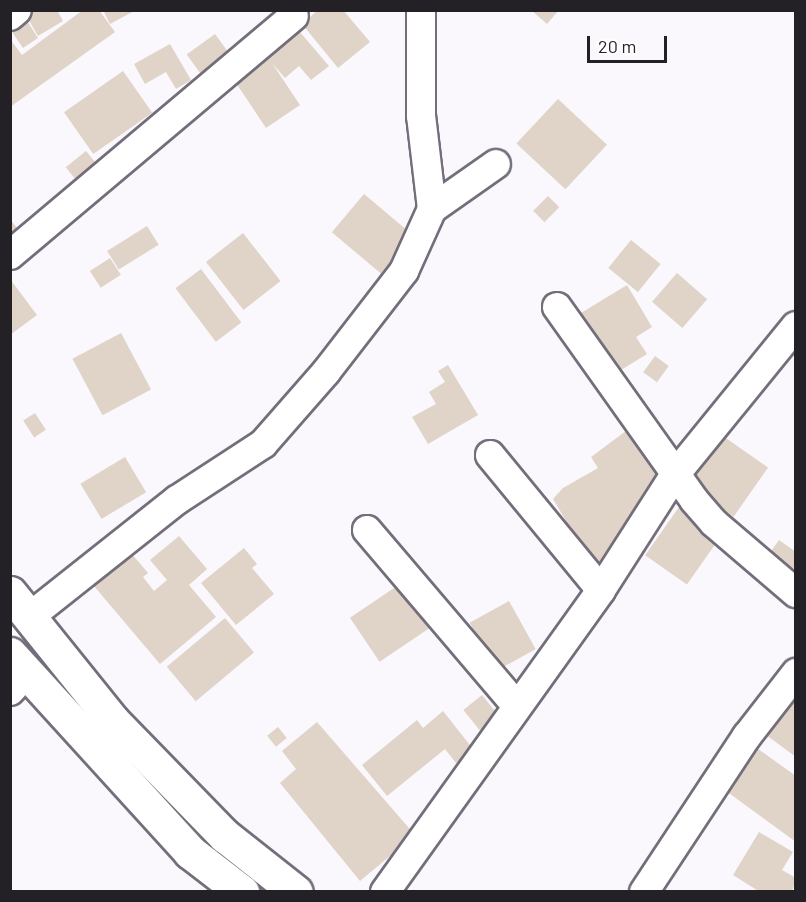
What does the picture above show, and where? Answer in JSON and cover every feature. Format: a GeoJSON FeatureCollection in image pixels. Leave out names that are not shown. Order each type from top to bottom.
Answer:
{"type":"FeatureCollection","features":[{"type":"Feature","properties":{"kind":"main road"},"geometry":{"type":"LineString","coordinates":[[16,613],[113,721],[225,836],[296,891]]}},
{"type":"Feature","properties":{"kind":"main road"},"geometry":{"type":"LineString","coordinates":[[10,654],[57,709],[190,852],[242,891]]}},
{"type":"Feature","properties":{"kind":"main road"},"geometry":{"type":"LineString","coordinates":[[11,689],[57,709]]}},
{"type":"Feature","properties":{"kind":"street"},"geometry":{"type":"LineString","coordinates":[[10,16],[17,10]]}},
{"type":"Feature","properties":{"kind":"street"},"geometry":{"type":"LineString","coordinates":[[421,10],[421,116],[432,209]]}},
{"type":"Feature","properties":{"kind":"street"},"geometry":{"type":"LineString","coordinates":[[10,255],[294,16]]}},
{"type":"Feature","properties":{"kind":"street"},"geometry":{"type":"LineString","coordinates":[[16,613],[263,444],[326,372],[404,271],[432,209],[496,164]]}},
{"type":"Feature","properties":{"kind":"street"},"geometry":{"type":"LineString","coordinates":[[557,307],[674,476],[714,523],[795,592]]}},
{"type":"Feature","properties":{"kind":"street"},"geometry":{"type":"LineString","coordinates":[[385,891],[601,590],[674,476],[795,326]]}},
{"type":"Feature","properties":{"kind":"street"},"geometry":{"type":"LineString","coordinates":[[490,455],[601,590]]}},
{"type":"Feature","properties":{"kind":"street"},"geometry":{"type":"LineString","coordinates":[[367,530],[517,706]]}},
{"type":"Feature","properties":{"kind":"street"},"geometry":{"type":"LineString","coordinates":[[644,891],[747,736],[795,673]]}},
{"type":"Feature","properties":{"kind":"building"},"geometry":{"type":"Polygon","coordinates":[[[20,10],[38,38],[23,48],[10,29],[20,10]]]}},
{"type":"Feature","properties":{"kind":"building"},"geometry":{"type":"Polygon","coordinates":[[[23,10],[57,10],[63,21],[38,36],[23,10]]]}},
{"type":"Feature","properties":{"kind":"building"},"geometry":{"type":"Polygon","coordinates":[[[83,10],[99,10],[115,32],[10,107],[10,39],[22,55],[83,10]]]}},
{"type":"Feature","properties":{"kind":"building"},"geometry":{"type":"Polygon","coordinates":[[[103,10],[136,10],[110,24],[103,10]]]}},
{"type":"Feature","properties":{"kind":"building"},"geometry":{"type":"Polygon","coordinates":[[[318,10],[343,10],[370,42],[338,68],[302,24],[318,10]]]}},
{"type":"Feature","properties":{"kind":"building"},"geometry":{"type":"Polygon","coordinates":[[[531,10],[559,10],[547,24],[531,10]]]}},
{"type":"Feature","properties":{"kind":"building"},"geometry":{"type":"Polygon","coordinates":[[[299,31],[329,66],[311,80],[299,66],[285,78],[272,63],[300,105],[266,128],[232,77],[268,57],[299,31]]]}},
{"type":"Feature","properties":{"kind":"building"},"geometry":{"type":"Polygon","coordinates":[[[215,34],[230,55],[202,76],[187,55],[215,34]]]}},
{"type":"Feature","properties":{"kind":"building"},"geometry":{"type":"Polygon","coordinates":[[[170,44],[191,80],[176,89],[166,72],[145,84],[134,64],[170,44]]]}},
{"type":"Feature","properties":{"kind":"building"},"geometry":{"type":"Polygon","coordinates":[[[123,71],[152,113],[93,154],[64,112],[123,71]]]}},
{"type":"Feature","properties":{"kind":"building"},"geometry":{"type":"Polygon","coordinates":[[[558,99],[607,145],[565,189],[516,144],[558,99]]]}},
{"type":"Feature","properties":{"kind":"building"},"geometry":{"type":"Polygon","coordinates":[[[86,151],[99,167],[79,184],[66,167],[86,151]]]}},
{"type":"Feature","properties":{"kind":"building"},"geometry":{"type":"Polygon","coordinates":[[[364,194],[413,235],[381,273],[332,232],[364,194]]]}},
{"type":"Feature","properties":{"kind":"building"},"geometry":{"type":"Polygon","coordinates":[[[548,196],[559,207],[544,222],[533,211],[548,196]]]}},
{"type":"Feature","properties":{"kind":"building"},"geometry":{"type":"Polygon","coordinates":[[[10,219],[21,233],[10,241],[10,219]]]}},
{"type":"Feature","properties":{"kind":"building"},"geometry":{"type":"Polygon","coordinates":[[[147,226],[159,245],[119,270],[107,251],[147,226]]]}},
{"type":"Feature","properties":{"kind":"building"},"geometry":{"type":"Polygon","coordinates":[[[243,233],[281,281],[244,310],[206,262],[243,233]]]}},
{"type":"Feature","properties":{"kind":"building"},"geometry":{"type":"Polygon","coordinates":[[[631,240],[661,264],[638,292],[608,268],[631,240]]]}},
{"type":"Feature","properties":{"kind":"building"},"geometry":{"type":"Polygon","coordinates":[[[110,258],[121,275],[101,288],[90,271],[110,258]]]}},
{"type":"Feature","properties":{"kind":"building"},"geometry":{"type":"Polygon","coordinates":[[[201,269],[241,323],[216,342],[175,288],[201,269]]]}},
{"type":"Feature","properties":{"kind":"building"},"geometry":{"type":"Polygon","coordinates":[[[677,273],[707,299],[682,328],[652,302],[677,273]]]}},
{"type":"Feature","properties":{"kind":"building"},"geometry":{"type":"Polygon","coordinates":[[[10,279],[37,315],[10,335],[10,279]]]}},
{"type":"Feature","properties":{"kind":"building"},"geometry":{"type":"Polygon","coordinates":[[[627,285],[652,327],[636,337],[647,354],[613,375],[576,316],[627,285]]]}},
{"type":"Feature","properties":{"kind":"building"},"geometry":{"type":"Polygon","coordinates":[[[121,333],[151,390],[102,415],[72,359],[121,333]]]}},
{"type":"Feature","properties":{"kind":"building"},"geometry":{"type":"Polygon","coordinates":[[[655,356],[669,366],[657,382],[643,372],[655,356]]]}},
{"type":"Feature","properties":{"kind":"building"},"geometry":{"type":"Polygon","coordinates":[[[448,365],[478,415],[428,444],[412,417],[436,404],[429,392],[445,382],[438,371],[448,365]]]}},
{"type":"Feature","properties":{"kind":"building"},"geometry":{"type":"Polygon","coordinates":[[[35,413],[46,430],[34,437],[23,421],[35,413]]]}},
{"type":"Feature","properties":{"kind":"building"},"geometry":{"type":"Polygon","coordinates":[[[626,431],[645,448],[663,479],[632,513],[639,526],[601,567],[588,558],[553,499],[563,488],[598,468],[591,457],[626,431]]]}},
{"type":"Feature","properties":{"kind":"building"},"geometry":{"type":"Polygon","coordinates":[[[723,436],[768,468],[734,517],[689,485],[723,436]]]}},
{"type":"Feature","properties":{"kind":"building"},"geometry":{"type":"Polygon","coordinates":[[[125,457],[146,492],[102,519],[80,484],[125,457]]]}},
{"type":"Feature","properties":{"kind":"building"},"geometry":{"type":"Polygon","coordinates":[[[679,507],[721,536],[687,585],[645,555],[679,507]]]}},
{"type":"Feature","properties":{"kind":"building"},"geometry":{"type":"Polygon","coordinates":[[[179,536],[207,569],[189,585],[216,617],[160,664],[88,579],[126,547],[148,573],[143,577],[154,591],[167,580],[150,560],[179,536]]]}},
{"type":"Feature","properties":{"kind":"building"},"geometry":{"type":"Polygon","coordinates":[[[779,540],[796,552],[796,564],[788,576],[765,560],[779,540]]]}},
{"type":"Feature","properties":{"kind":"building"},"geometry":{"type":"Polygon","coordinates":[[[244,548],[257,564],[252,568],[274,594],[236,625],[201,583],[244,548]]]}},
{"type":"Feature","properties":{"kind":"building"},"geometry":{"type":"Polygon","coordinates":[[[403,582],[433,626],[380,662],[350,618],[403,582]]]}},
{"type":"Feature","properties":{"kind":"building"},"geometry":{"type":"Polygon","coordinates":[[[509,601],[536,649],[496,671],[470,623],[509,601]]]}},
{"type":"Feature","properties":{"kind":"building"},"geometry":{"type":"Polygon","coordinates":[[[225,618],[254,652],[196,701],[167,667],[225,618]]]}},
{"type":"Feature","properties":{"kind":"building"},"geometry":{"type":"Polygon","coordinates":[[[482,695],[499,716],[480,731],[463,710],[482,695]]]}},
{"type":"Feature","properties":{"kind":"building"},"geometry":{"type":"Polygon","coordinates":[[[789,696],[796,701],[796,757],[762,732],[789,696]]]}},
{"type":"Feature","properties":{"kind":"building"},"geometry":{"type":"Polygon","coordinates":[[[443,711],[473,749],[456,763],[445,749],[387,796],[362,765],[417,720],[423,728],[443,711]]]}},
{"type":"Feature","properties":{"kind":"building"},"geometry":{"type":"Polygon","coordinates":[[[317,722],[415,835],[360,881],[280,783],[296,769],[282,751],[317,722]]]}},
{"type":"Feature","properties":{"kind":"building"},"geometry":{"type":"Polygon","coordinates":[[[278,727],[287,738],[276,747],[267,736],[278,727]]]}},
{"type":"Feature","properties":{"kind":"building"},"geometry":{"type":"Polygon","coordinates":[[[754,746],[796,776],[796,842],[722,788],[754,746]]]}},
{"type":"Feature","properties":{"kind":"building"},"geometry":{"type":"Polygon","coordinates":[[[759,832],[793,852],[782,870],[796,878],[792,892],[760,892],[733,875],[759,832]]]}}]}
